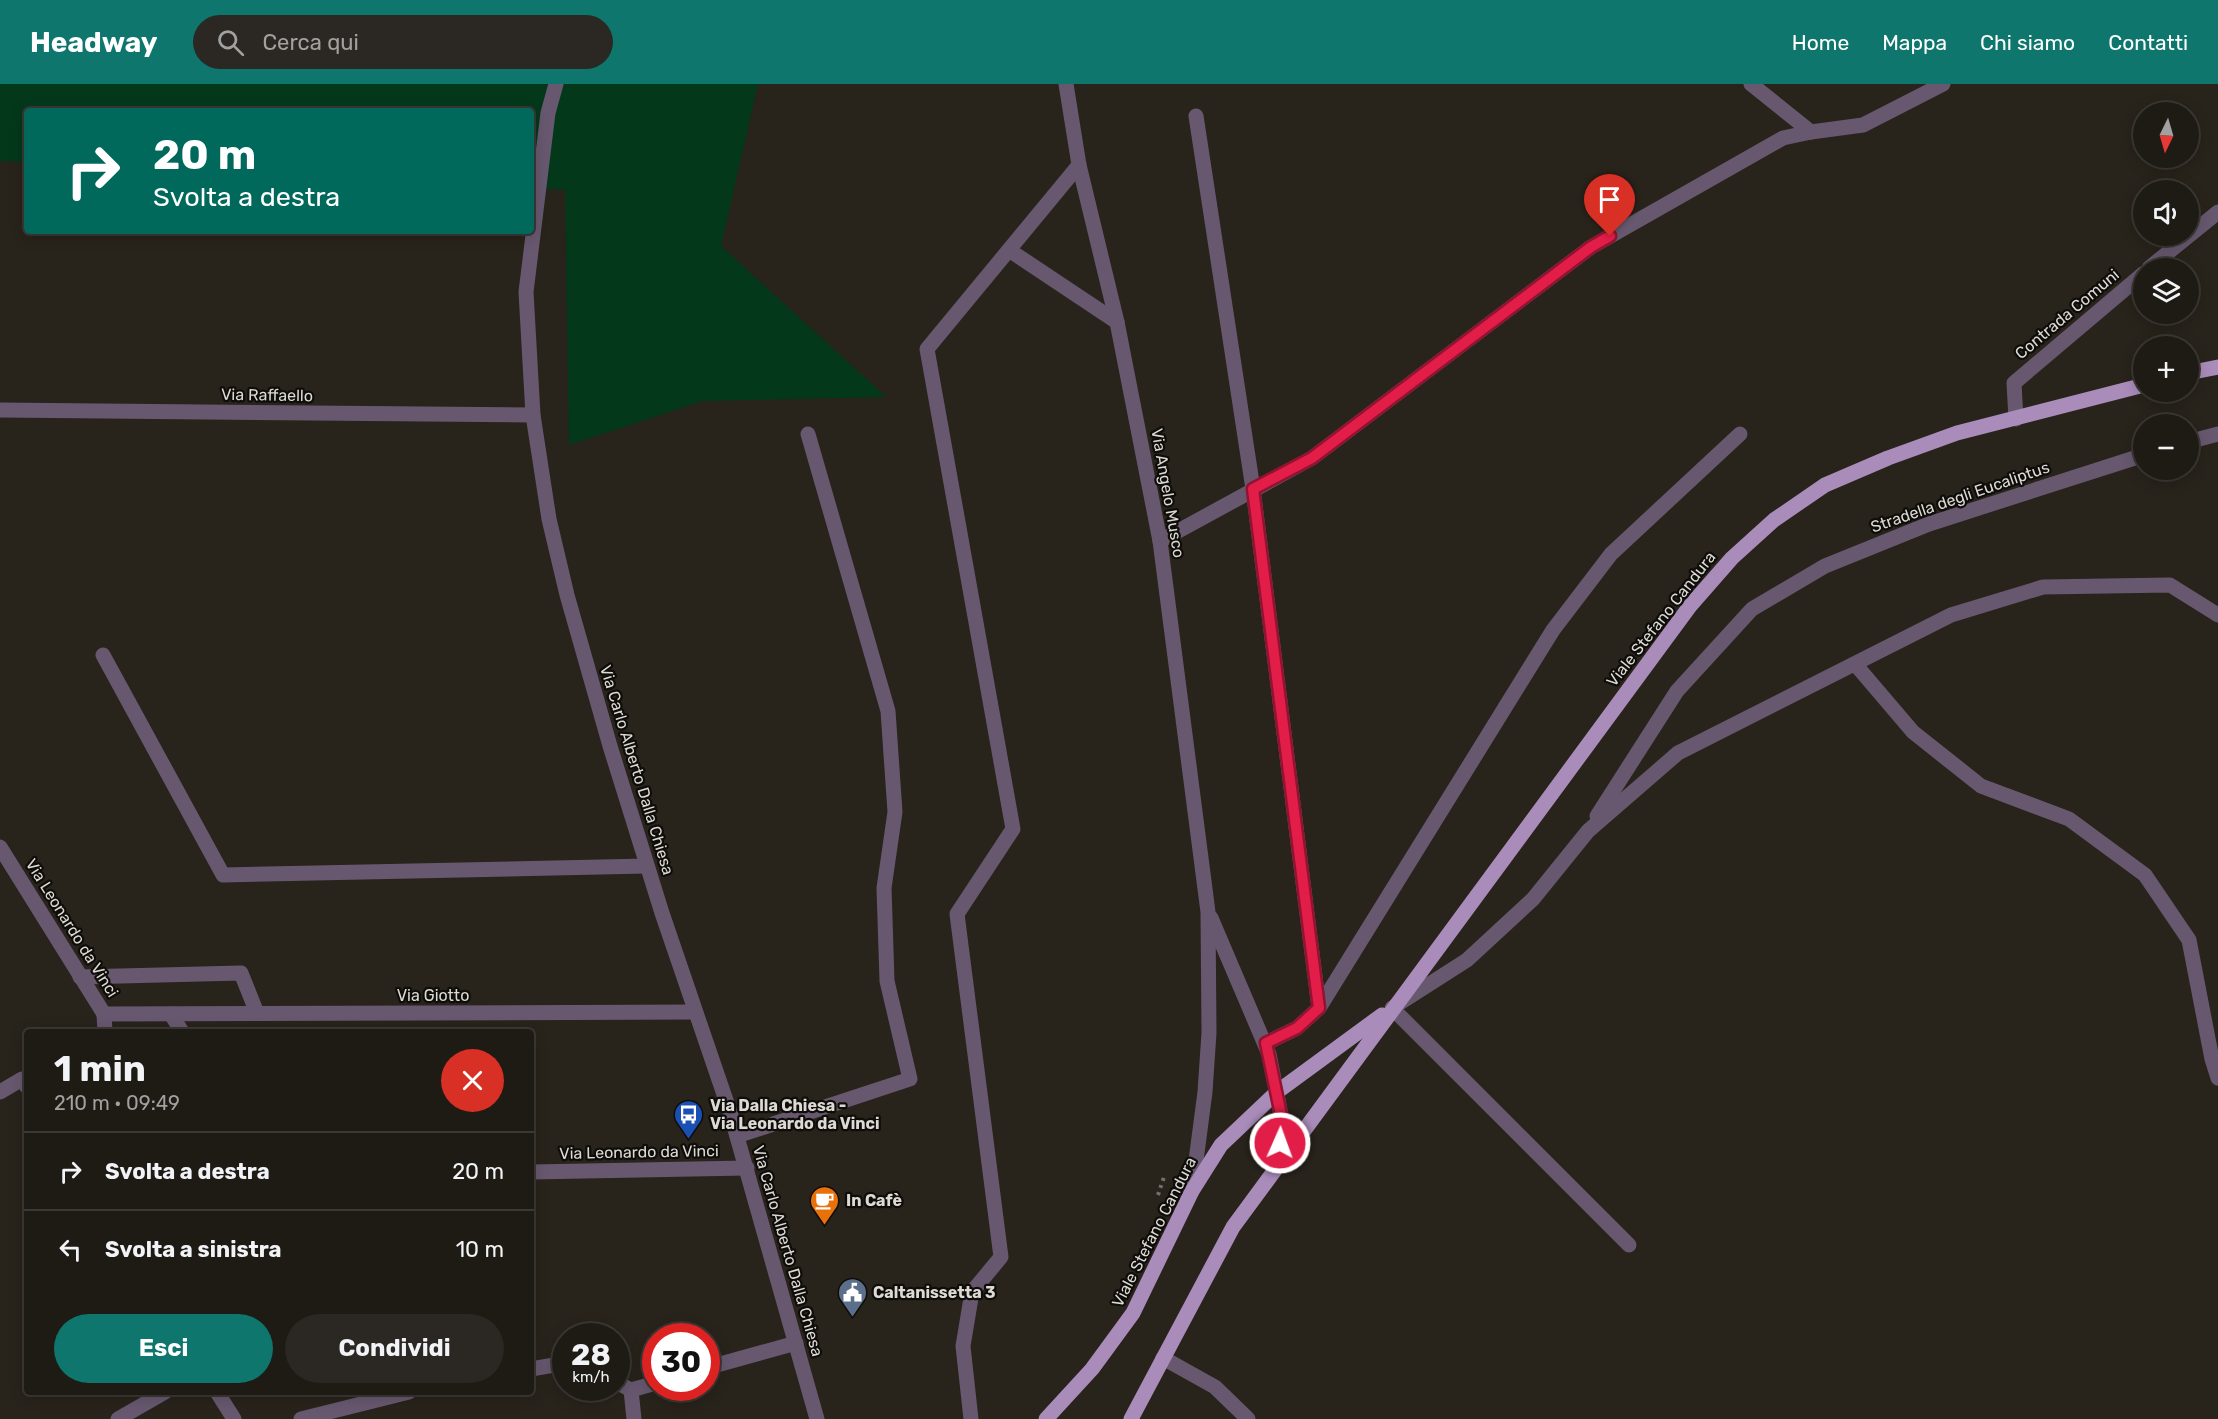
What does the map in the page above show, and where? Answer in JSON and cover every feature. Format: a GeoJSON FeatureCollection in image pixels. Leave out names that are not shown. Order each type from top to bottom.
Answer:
{"type":"FeatureCollection","features":[{"type":"Feature","properties":{"kind":"main road"},"geometry":{"type":"LineString","coordinates":[[2199,371],[2218,367]]}},
{"type":"Feature","properties":{"kind":"main road","name":"Viale Stefano Candura"},"geometry":{"type":"LineString","coordinates":[[1131,1419],[1233,1227],[1690,606],[1732,558],[1774,520],[1825,485],[1888,458],[1957,433],[2133,388]]}},
{"type":"Feature","properties":{"kind":"main road","name":"Viale Stefano Candura"},"geometry":{"type":"LineString","coordinates":[[1046,1419],[1092,1369],[1133,1313],[1192,1191],[1221,1145],[1277,1092],[1392,1008]]}},
{"type":"Feature","properties":{"kind":"street","name":"Via Carlo Alberto Dalla Chiesa"},"geometry":{"type":"LineString","coordinates":[[534,227],[548,113],[556,84]]}},
{"type":"Feature","properties":{"kind":"street","name":"Via Angelo Musco"},"geometry":{"type":"LineString","coordinates":[[1066,84],[1079,165],[1117,322],[1160,541],[1208,912]]}},
{"type":"Feature","properties":{"kind":"street"},"geometry":{"type":"LineString","coordinates":[[1750,84],[1811,132]]}},
{"type":"Feature","properties":{"kind":"street"},"geometry":{"type":"LineString","coordinates":[[1160,541],[1312,458],[1591,247],[1783,138],[1863,125],[1943,84]]}},
{"type":"Feature","properties":{"kind":"street"},"geometry":{"type":"LineString","coordinates":[[1196,116],[1253,489],[1319,1008]]}},
{"type":"Feature","properties":{"kind":"street"},"geometry":{"type":"LineString","coordinates":[[971,1419],[963,1346],[972,1292],[1001,1257],[957,914],[1013,829],[927,349],[1079,165]]}},
{"type":"Feature","properties":{"kind":"street"},"geometry":{"type":"LineString","coordinates":[[2161,258],[2218,212]]}},
{"type":"Feature","properties":{"kind":"street","name":"Via Carlo Alberto Dalla Chiesa"},"geometry":{"type":"LineString","coordinates":[[533,234],[526,292],[533,416],[549,519],[567,596],[647,866],[747,1168],[817,1419]]}},
{"type":"Feature","properties":{"kind":"street"},"geometry":{"type":"LineString","coordinates":[[1009,250],[1117,322]]}},
{"type":"Feature","properties":{"kind":"street","name":"Contrada Comuni"},"geometry":{"type":"LineString","coordinates":[[2016,419],[2014,383],[2133,282]]}},
{"type":"Feature","properties":{"kind":"street","name":"Via Raffaello"},"geometry":{"type":"LineString","coordinates":[[0,410],[533,416]]}},
{"type":"Feature","properties":{"kind":"street"},"geometry":{"type":"LineString","coordinates":[[737,1136],[910,1079],[887,981],[884,888],[895,812],[888,711],[808,434]]}},
{"type":"Feature","properties":{"kind":"street"},"geometry":{"type":"LineString","coordinates":[[1266,1043],[1297,1028],[1319,1008],[1552,630],[1611,554],[1740,434]]}},
{"type":"Feature","properties":{"kind":"street"},"geometry":{"type":"LineString","coordinates":[[2199,439],[2218,434]]}},
{"type":"Feature","properties":{"kind":"street","name":"Stradella degli Eucaliptus"},"geometry":{"type":"LineString","coordinates":[[1587,831],[1677,691],[1752,609],[1825,566],[1929,524],[2133,459]]}},
{"type":"Feature","properties":{"kind":"street"},"geometry":{"type":"LineString","coordinates":[[1629,1245],[1392,1008],[1467,960],[1533,899],[1587,831],[1678,753],[1951,615],[2043,587],[2170,585],[2218,615]]}},
{"type":"Feature","properties":{"kind":"street"},"geometry":{"type":"LineString","coordinates":[[103,655],[223,875],[647,866]]}},
{"type":"Feature","properties":{"kind":"street"},"geometry":{"type":"LineString","coordinates":[[1855,664],[1913,732],[1981,786],[2069,819],[2145,875],[2189,940],[2212,1059],[2218,1078]]}},
{"type":"Feature","properties":{"kind":"street","name":"Via Leonardo da Vinci"},"geometry":{"type":"LineString","coordinates":[[0,847],[104,1014],[171,1014]]}},
{"type":"Feature","properties":{"kind":"street"},"geometry":{"type":"LineString","coordinates":[[1208,912],[1266,1043],[1282,1120],[1277,1166]]}},
{"type":"Feature","properties":{"kind":"street"},"geometry":{"type":"LineString","coordinates":[[1192,1191],[1209,1033],[1208,912]]}},
{"type":"Feature","properties":{"kind":"street"},"geometry":{"type":"LineString","coordinates":[[80,977],[241,973],[257,1014]]}},
{"type":"Feature","properties":{"kind":"street","name":"Via Giotto"},"geometry":{"type":"LineString","coordinates":[[171,1014],[695,1012]]}},
{"type":"Feature","properties":{"kind":"street"},"geometry":{"type":"LineString","coordinates":[[104,1014],[105,1029]]}},
{"type":"Feature","properties":{"kind":"street"},"geometry":{"type":"LineString","coordinates":[[171,1014],[181,1029]]}},
{"type":"Feature","properties":{"kind":"street"},"geometry":{"type":"LineString","coordinates":[[0,1092],[24,1083]]}},
{"type":"Feature","properties":{"kind":"street","name":"Via Leonardo da Vinci"},"geometry":{"type":"LineString","coordinates":[[534,1172],[747,1168]]}},
{"type":"Feature","properties":{"kind":"street"},"geometry":{"type":"LineString","coordinates":[[720,1364],[796,1343]]}},
{"type":"Feature","properties":{"kind":"street"},"geometry":{"type":"LineString","coordinates":[[1163,1358],[1215,1387],[1248,1419]]}},
{"type":"Feature","properties":{"kind":"street"},"geometry":{"type":"LineString","coordinates":[[534,1368],[552,1365]]}},
{"type":"Feature","properties":{"kind":"street"},"geometry":{"type":"LineString","coordinates":[[808,1385],[825,1419]]}},
{"type":"Feature","properties":{"kind":"street"},"geometry":{"type":"LineString","coordinates":[[634,1419],[631,1390],[642,1387]]}},
{"type":"Feature","properties":{"kind":"street"},"geometry":{"type":"LineString","coordinates":[[118,1419],[160,1395]]}},
{"type":"Feature","properties":{"kind":"street"},"geometry":{"type":"LineString","coordinates":[[220,1395],[234,1419]]}},
{"type":"Feature","properties":{"kind":"street"},"geometry":{"type":"LineString","coordinates":[[302,1419],[397,1395]]}},
{"type":"Feature","properties":{"kind":"green space"},"geometry":{"type":"Polygon","coordinates":[[[0,84],[758,84],[721,246],[886,397],[703,401],[569,445],[565,190],[534,188],[534,108],[24,108],[24,162],[0,161],[0,84]]]}},
{"type":"Feature","properties":{"kind":"place","name":"Via Dalla Chiesa - Via Leonardo da Vinci"},"geometry":{"type":"Point","coordinates":[689,1140]}},
{"type":"Feature","properties":{"kind":"place","name":"In Cafè"},"geometry":{"type":"Point","coordinates":[825,1226]}},
{"type":"Feature","properties":{"kind":"place","name":"Caltanissetta 3"},"geometry":{"type":"Point","coordinates":[852,1318]}},
{"type":"Feature","properties":{"kind":"route"},"geometry":{"type":"LineString","coordinates":[[1280,1143],[1282,1120],[1266,1043],[1297,1028],[1319,1008],[1253,489],[1312,458],[1591,247],[1610,236]]}}]}
